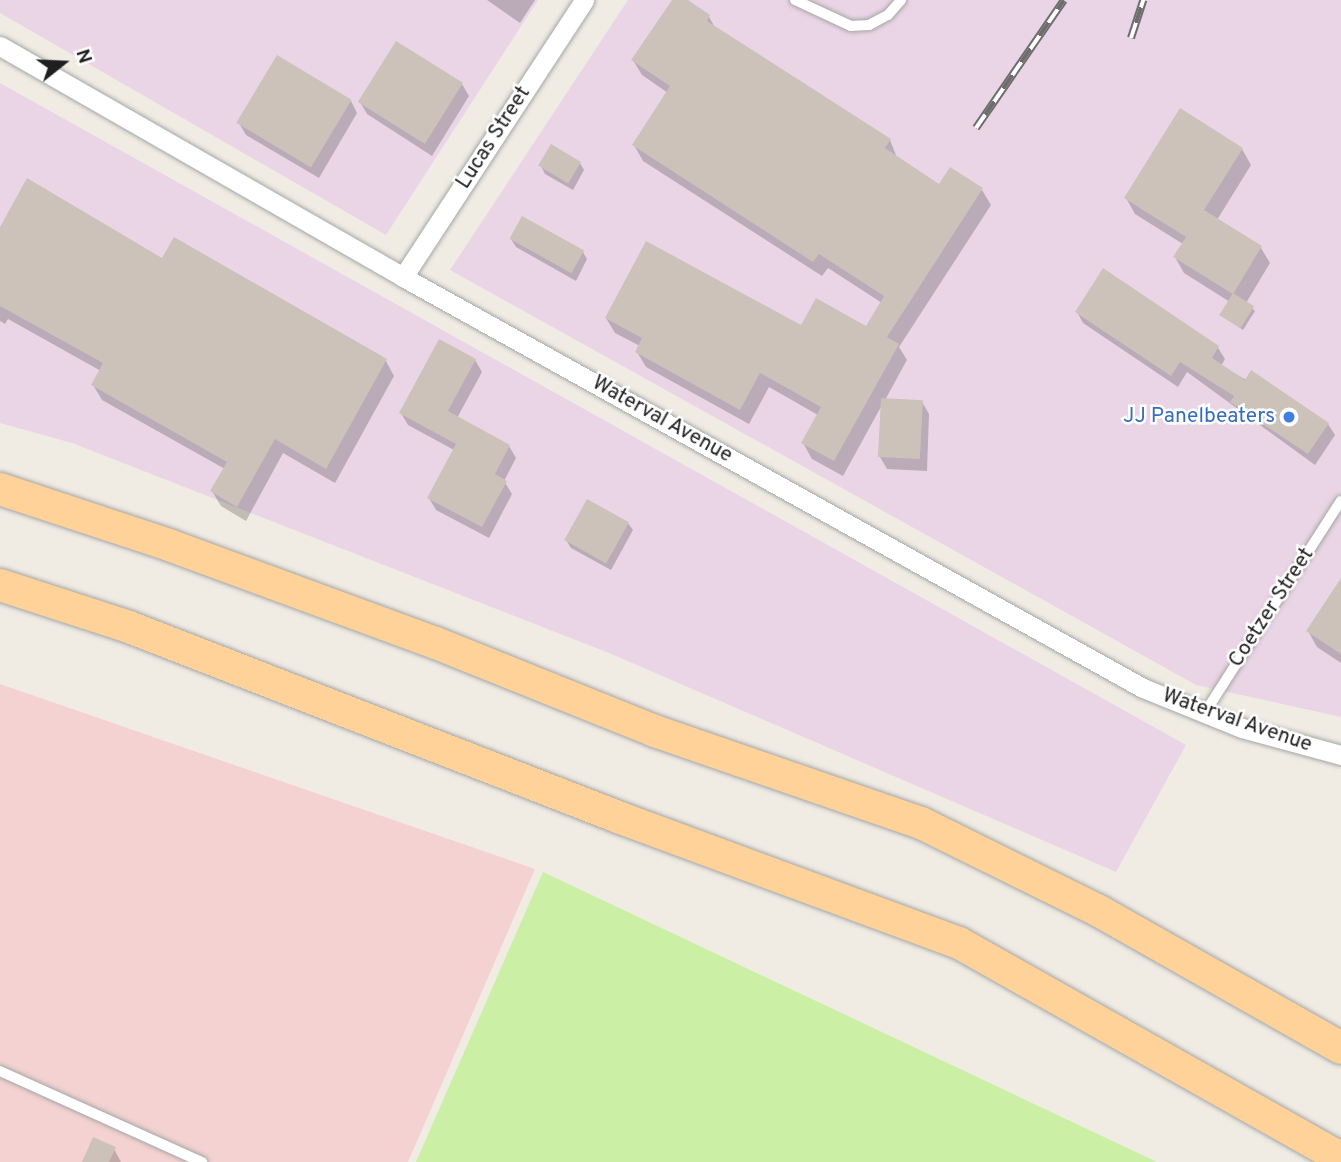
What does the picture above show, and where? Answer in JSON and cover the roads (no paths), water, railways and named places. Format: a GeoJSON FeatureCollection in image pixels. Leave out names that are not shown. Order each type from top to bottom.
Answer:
{"type":"FeatureCollection","features":[{"type":"Feature","properties":{"kind":"main road"},"geometry":{"type":"LineString","coordinates":[[0,489],[169,545],[436,643],[655,731],[920,823],[1099,911],[1341,1048]]}},
{"type":"Feature","properties":{"kind":"main road"},"geometry":{"type":"LineString","coordinates":[[0,585],[166,641],[618,817],[959,943],[1341,1158]]}},
{"type":"Feature","properties":{"kind":"street","name":"Lucas Street"},"geometry":{"type":"LineString","coordinates":[[403,277],[584,0]]}},
{"type":"Feature","properties":{"kind":"street","name":"Waterval Avenue"},"geometry":{"type":"LineString","coordinates":[[0,46],[403,277],[1143,688],[1204,714],[1341,755]]}},
{"type":"Feature","properties":{"kind":"lane"},"geometry":{"type":"LineString","coordinates":[[795,0],[851,26],[869,25],[888,15],[901,0]]}},
{"type":"Feature","properties":{"kind":"lane","name":"Coetzer Street"},"geometry":{"type":"LineString","coordinates":[[1204,714],[1341,501]]}},
{"type":"Feature","properties":{"kind":"lane"},"geometry":{"type":"LineString","coordinates":[[0,1071],[202,1162]]}},
{"type":"Feature","properties":{"kind":"railway"},"geometry":{"type":"LineString","coordinates":[[976,128],[1064,0]]}},
{"type":"Feature","properties":{"kind":"railway"},"geometry":{"type":"LineString","coordinates":[[1131,38],[1143,0]]}},
{"type":"Feature","properties":{"kind":"place","name":"JJ Panelbeaters"},"geometry":{"type":"Point","coordinates":[1289,417]}}]}
